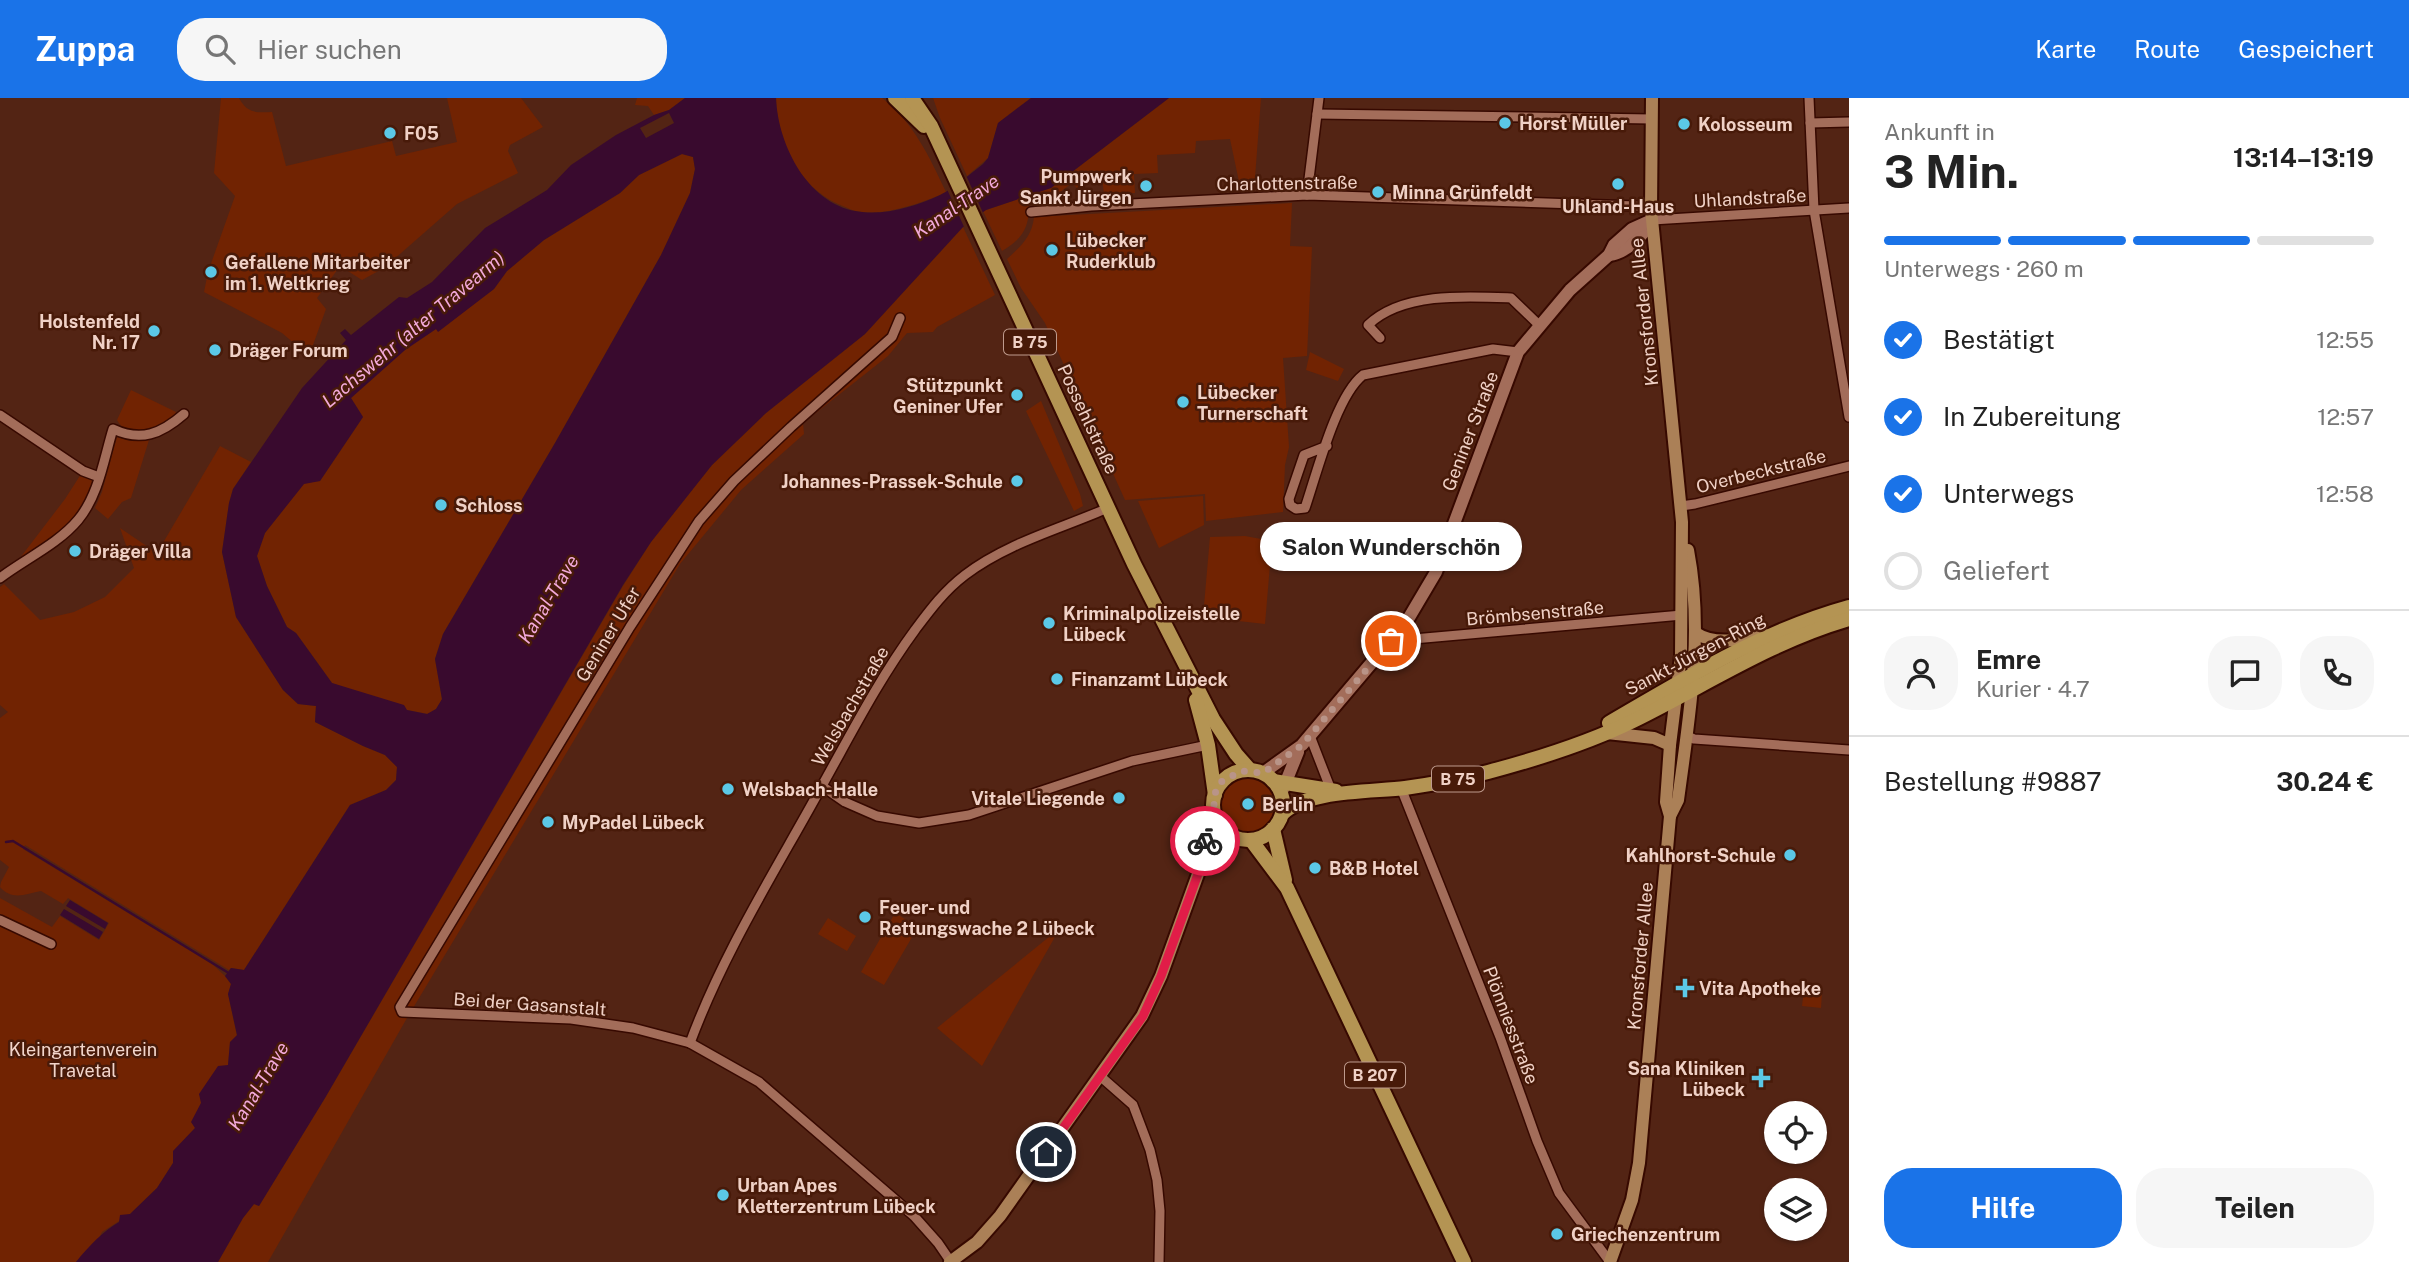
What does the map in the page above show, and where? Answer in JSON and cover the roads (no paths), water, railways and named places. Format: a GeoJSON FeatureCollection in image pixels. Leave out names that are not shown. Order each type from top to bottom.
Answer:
{"type":"FeatureCollection","features":[{"type":"Feature","properties":{"kind":"main road","name":"B 75"},"geometry":{"type":"LineString","coordinates":[[895,98],[936,140]]}},
{"type":"Feature","properties":{"kind":"main road","name":"Possehlstraße"},"geometry":{"type":"LineString","coordinates":[[914,98],[924,113],[1108,508],[1213,719],[1270,780]]}},
{"type":"Feature","properties":{"kind":"main road","name":"Kronsforder Allee"},"geometry":{"type":"LineString","coordinates":[[1653,98],[1652,214],[1682,522],[1686,736],[1678,800],[1670,816]]}},
{"type":"Feature","properties":{"kind":"main road","name":"Kronsforder Allee"},"geometry":{"type":"LineString","coordinates":[[1610,1262],[1632,1200],[1639,1163],[1670,816],[1666,802],[1670,745],[1696,633],[1693,577],[1682,522]]}},
{"type":"Feature","properties":{"kind":"main road","name":"Sankt-Jürgen-Ring"},"geometry":{"type":"LineString","coordinates":[[1282,814],[1302,803],[1348,792],[1401,788],[1486,773],[1606,733],[1772,634],[1849,607]]}},
{"type":"Feature","properties":{"kind":"main road","name":"Sankt-Jürgen-Ring"},"geometry":{"type":"LineString","coordinates":[[1564,748],[1685,685],[1777,645],[1849,619]]}},
{"type":"Feature","properties":{"kind":"main road"},"geometry":{"type":"LineString","coordinates":[[1696,633],[1708,639],[1726,640],[1772,634]]}},
{"type":"Feature","properties":{"kind":"main road","name":"Possehlstraße"},"geometry":{"type":"LineString","coordinates":[[1173,642],[1199,709],[1208,745],[1214,795]]}},
{"type":"Feature","properties":{"kind":"main road"},"geometry":{"type":"LineString","coordinates":[[1606,733],[1654,738],[1670,745]]}},
{"type":"Feature","properties":{"kind":"main road"},"geometry":{"type":"LineString","coordinates":[[1228,776],[1270,780],[1282,814],[1273,829],[1267,835],[1251,840],[1232,836],[1217,821],[1214,795],[1228,776]]}},
{"type":"Feature","properties":{"kind":"main road","name":"Sankt-Jürgen-Ring"},"geometry":{"type":"LineString","coordinates":[[1270,780],[1348,792]]}},
{"type":"Feature","properties":{"kind":"main road"},"geometry":{"type":"LineString","coordinates":[[950,1262],[977,1242],[1000,1216],[1143,1016],[1161,976],[1198,874],[1206,832],[1214,811]]}},
{"type":"Feature","properties":{"kind":"main road","name":"B 207"},"geometry":{"type":"LineString","coordinates":[[1273,829],[1287,888]]}},
{"type":"Feature","properties":{"kind":"main road"},"geometry":{"type":"LineString","coordinates":[[1198,874],[1214,852],[1232,836]]}},
{"type":"Feature","properties":{"kind":"main road","name":"B 207"},"geometry":{"type":"LineString","coordinates":[[1251,840],[1287,888],[1464,1262]]}},
{"type":"Feature","properties":{"kind":"street"},"geometry":{"type":"LineString","coordinates":[[1307,195],[1319,98]]}},
{"type":"Feature","properties":{"kind":"street"},"geometry":{"type":"LineString","coordinates":[[1809,98],[1814,210],[1849,417]]}},
{"type":"Feature","properties":{"kind":"street"},"geometry":{"type":"LineString","coordinates":[[1317,114],[1652,119]]}},
{"type":"Feature","properties":{"kind":"street"},"geometry":{"type":"LineString","coordinates":[[1810,123],[1849,122]]}},
{"type":"Feature","properties":{"kind":"street","name":"Charlottenstraße"},"geometry":{"type":"LineString","coordinates":[[1031,212],[1307,195],[1636,206],[1652,214]]}},
{"type":"Feature","properties":{"kind":"street","name":"Uhlandstraße"},"geometry":{"type":"LineString","coordinates":[[1652,214],[1849,208]]}},
{"type":"Feature","properties":{"kind":"street","name":"Geniner Straße"},"geometry":{"type":"LineString","coordinates":[[1270,780],[1407,621],[1436,572],[1518,352],[1570,290],[1609,255],[1614,246],[1632,229],[1652,214]]}},
{"type":"Feature","properties":{"kind":"street"},"geometry":{"type":"LineString","coordinates":[[1380,338],[1368,325],[1377,316],[1398,307],[1454,296],[1511,298],[1539,325]]}},
{"type":"Feature","properties":{"kind":"street","name":"Geniner Ufer"},"geometry":{"type":"LineString","coordinates":[[402,1012],[400,1007],[630,627],[699,521],[734,481],[892,337],[900,318]]}},
{"type":"Feature","properties":{"kind":"street"},"geometry":{"type":"LineString","coordinates":[[1327,446],[1304,455],[1289,499],[1290,505],[1296,509],[1305,508],[1348,393],[1363,375],[1493,349],[1518,352]]}},
{"type":"Feature","properties":{"kind":"street"},"geometry":{"type":"LineString","coordinates":[[0,578],[56,539],[78,520],[89,504],[113,429],[138,437],[170,426],[184,414]]}},
{"type":"Feature","properties":{"kind":"street"},"geometry":{"type":"LineString","coordinates":[[0,415],[83,471],[99,477]]}},
{"type":"Feature","properties":{"kind":"street","name":"Overbeckstraße"},"geometry":{"type":"LineString","coordinates":[[1681,506],[1849,466]]}},
{"type":"Feature","properties":{"kind":"street","name":"Welsbachstraße"},"geometry":{"type":"LineString","coordinates":[[690,1043],[718,973],[888,667],[938,599],[963,576],[989,558],[1108,508]]}},
{"type":"Feature","properties":{"kind":"street","name":"Brömbsenstraße"},"geometry":{"type":"LineString","coordinates":[[1391,641],[1682,615]]}},
{"type":"Feature","properties":{"kind":"street"},"geometry":{"type":"LineString","coordinates":[[1686,736],[1694,739],[1849,750]]}},
{"type":"Feature","properties":{"kind":"street"},"geometry":{"type":"LineString","coordinates":[[1306,740],[1331,790]]}},
{"type":"Feature","properties":{"kind":"street","name":"Geniner Straße"},"geometry":{"type":"LineString","coordinates":[[1270,780],[1306,740]]}},
{"type":"Feature","properties":{"kind":"street"},"geometry":{"type":"LineString","coordinates":[[822,786],[845,802],[877,816],[919,823],[969,815],[1132,761],[1208,745]]}},
{"type":"Feature","properties":{"kind":"street","name":"Plönniesstraße"},"geometry":{"type":"LineString","coordinates":[[1401,788],[1559,1193],[1610,1262]]}},
{"type":"Feature","properties":{"kind":"street"},"geometry":{"type":"LineString","coordinates":[[0,920],[51,944]]}},
{"type":"Feature","properties":{"kind":"street","name":"Bei der Gasanstalt"},"geometry":{"type":"LineString","coordinates":[[402,1012],[571,1019],[633,1028],[690,1043],[759,1082],[914,1216],[938,1243],[950,1262]]}},
{"type":"Feature","properties":{"kind":"street"},"geometry":{"type":"LineString","coordinates":[[1100,1076],[1133,1105],[1150,1150],[1160,1211],[1159,1262]]}},
{"type":"Feature","properties":{"kind":"water"},"geometry":{"type":"Polygon","coordinates":[[[685,98],[776,98],[778,116],[790,154],[812,186],[826,199],[843,208],[872,213],[912,206],[957,185],[988,158],[998,123],[1031,98],[1169,98],[1051,188],[986,210],[963,227],[865,334],[766,413],[712,465],[651,542],[623,585],[325,1098],[259,1206],[254,1204],[243,1218],[218,1262],[76,1262],[96,1240],[119,1222],[120,1215],[130,1214],[157,1188],[173,1163],[173,1151],[195,1128],[191,1122],[201,1103],[199,1094],[218,1066],[228,1065],[230,1042],[237,1035],[228,994],[231,984],[225,976],[231,968],[244,970],[350,805],[386,790],[396,780],[397,767],[385,755],[315,722],[316,706],[298,704],[283,690],[236,617],[222,552],[233,489],[302,388],[346,340],[340,333],[345,329],[351,335],[399,297],[407,298],[432,282],[485,228],[547,190],[571,165],[616,135],[669,110],[685,98]],[[682,154],[639,175],[620,193],[544,240],[507,271],[494,289],[438,332],[436,329],[405,350],[351,398],[363,417],[320,481],[304,484],[265,533],[257,556],[267,586],[287,627],[296,633],[332,683],[404,705],[407,710],[427,714],[436,709],[442,699],[435,659],[443,634],[661,255],[690,193],[695,169],[693,157],[682,154]]]}},
{"type":"Feature","properties":{"kind":"water"},"geometry":{"type":"Polygon","coordinates":[[[70,900],[108,923],[105,929],[66,906],[70,900]]]}},
{"type":"Feature","properties":{"kind":"water"},"geometry":{"type":"Polygon","coordinates":[[[64,909],[103,932],[99,939],[60,915],[64,909]]]}},
{"type":"Feature","properties":{"kind":"waterway"},"geometry":{"type":"LineString","coordinates":[[6,842],[13,841],[227,972]]}},
{"type":"Feature","properties":{"kind":"place","name":"Horst Müller"},"geometry":{"type":"Point","coordinates":[1505,123]}},
{"type":"Feature","properties":{"kind":"place","name":"Kolosseum"},"geometry":{"type":"Point","coordinates":[1684,124]}},
{"type":"Feature","properties":{"kind":"place","name":"F05"},"geometry":{"type":"Point","coordinates":[390,133]}},
{"type":"Feature","properties":{"kind":"place","name":"Uhland-Haus"},"geometry":{"type":"Point","coordinates":[1618,184]}},
{"type":"Feature","properties":{"kind":"place","name":"Pumpwerk Sankt Jürgen"},"geometry":{"type":"Point","coordinates":[1146,186]}},
{"type":"Feature","properties":{"kind":"place","name":"Minna Grünfeldt"},"geometry":{"type":"Point","coordinates":[1378,192]}},
{"type":"Feature","properties":{"kind":"place","name":"Lübecker Ruderklub"},"geometry":{"type":"Point","coordinates":[1052,250]}},
{"type":"Feature","properties":{"kind":"place","name":"Gefallene Mitarbeiter im 1. Weltkrieg"},"geometry":{"type":"Point","coordinates":[211,272]}},
{"type":"Feature","properties":{"kind":"place","name":"Holstenfeld Nr. 17"},"geometry":{"type":"Point","coordinates":[154,331]}},
{"type":"Feature","properties":{"kind":"place","name":"Dräger Forum"},"geometry":{"type":"Point","coordinates":[215,350]}},
{"type":"Feature","properties":{"kind":"place","name":"Stützpunkt Geniner Ufer"},"geometry":{"type":"Point","coordinates":[1017,395]}},
{"type":"Feature","properties":{"kind":"place","name":"Lübecker Turnerschaft"},"geometry":{"type":"Point","coordinates":[1183,402]}},
{"type":"Feature","properties":{"kind":"place","name":"Johannes-Prassek-Schule"},"geometry":{"type":"Point","coordinates":[1017,481]}},
{"type":"Feature","properties":{"kind":"place","name":"Schloss"},"geometry":{"type":"Point","coordinates":[441,505]}},
{"type":"Feature","properties":{"kind":"place","name":"Dräger Villa"},"geometry":{"type":"Point","coordinates":[75,551]}},
{"type":"Feature","properties":{"kind":"place","name":"Kriminalpolizeistelle Lübeck"},"geometry":{"type":"Point","coordinates":[1049,623]}},
{"type":"Feature","properties":{"kind":"place","name":"Salon Wunderschön"},"geometry":{"type":"Point","coordinates":[1391,641]}},
{"type":"Feature","properties":{"kind":"place","name":"Finanzamt Lübeck"},"geometry":{"type":"Point","coordinates":[1057,679]}},
{"type":"Feature","properties":{"kind":"place","name":"Welsbach-Halle"},"geometry":{"type":"Point","coordinates":[728,789]}},
{"type":"Feature","properties":{"kind":"place","name":"Vitale Liegende"},"geometry":{"type":"Point","coordinates":[1119,798]}},
{"type":"Feature","properties":{"kind":"place","name":"Berlin"},"geometry":{"type":"Point","coordinates":[1248,804]}},
{"type":"Feature","properties":{"kind":"place","name":"MyPadel Lübeck"},"geometry":{"type":"Point","coordinates":[548,822]}},
{"type":"Feature","properties":{"kind":"place","name":"Kahlhorst-Schule"},"geometry":{"type":"Point","coordinates":[1790,855]}},
{"type":"Feature","properties":{"kind":"place","name":"B&B Hotel"},"geometry":{"type":"Point","coordinates":[1315,868]}},
{"type":"Feature","properties":{"kind":"place","name":"Feuer- und Rettungswache 2 Lübeck"},"geometry":{"type":"Point","coordinates":[865,917]}},
{"type":"Feature","properties":{"kind":"place","name":"Vita Apotheke"},"geometry":{"type":"Point","coordinates":[1685,988]}},
{"type":"Feature","properties":{"kind":"place","name":"Sana Kliniken Lübeck"},"geometry":{"type":"Point","coordinates":[1761,1078]}},
{"type":"Feature","properties":{"kind":"place","name":"Urban Apes Kletterzentrum Lübeck"},"geometry":{"type":"Point","coordinates":[723,1195]}},
{"type":"Feature","properties":{"kind":"place","name":"Griechenzentrum"},"geometry":{"type":"Point","coordinates":[1557,1234]}},
{"type":"Feature","properties":{"kind":"water label","name":"Kanal-Trave"},"geometry":{"type":"Point","coordinates":[956,206]}},
{"type":"Feature","properties":{"kind":"water label","name":"Lachswehr (alter Travearm)"},"geometry":{"type":"Point","coordinates":[413,329]}},
{"type":"Feature","properties":{"kind":"water label","name":"Kanal-Trave"},"geometry":{"type":"Point","coordinates":[548,599]}},
{"type":"Feature","properties":{"kind":"water label","name":"Kanal-Trave"},"geometry":{"type":"Point","coordinates":[258,1086]}},
{"type":"Feature","properties":{"kind":"park label","name":"Kleingartenverein Travetal"},"geometry":{"type":"Point","coordinates":[83,1059]}}]}
